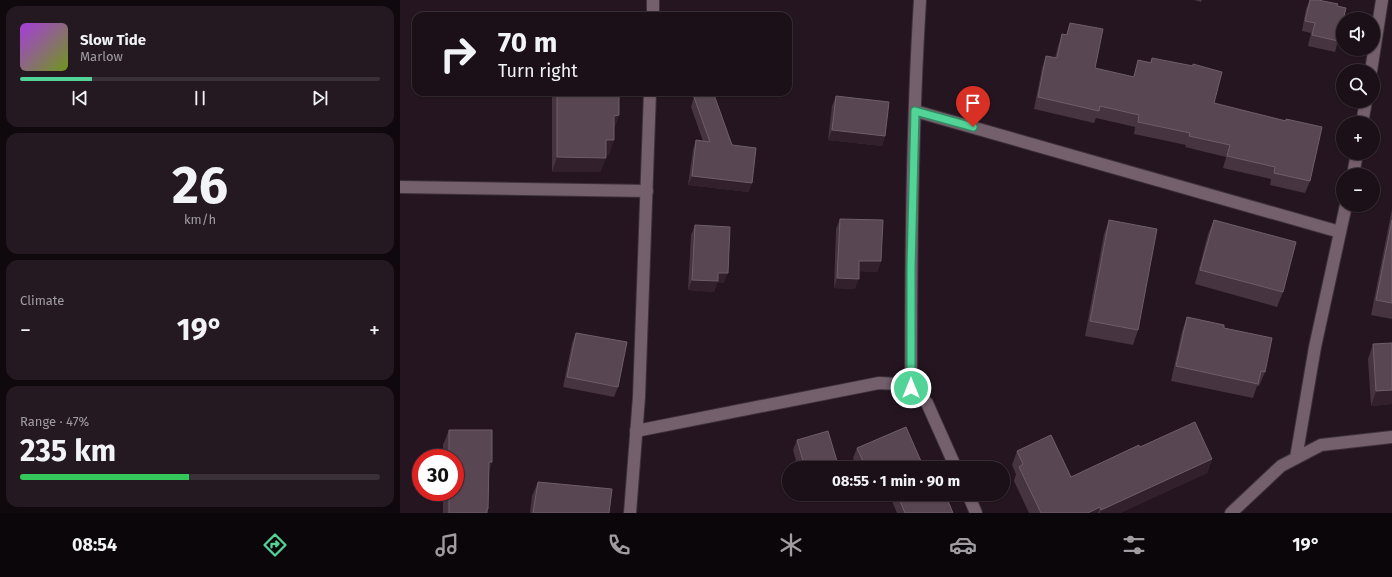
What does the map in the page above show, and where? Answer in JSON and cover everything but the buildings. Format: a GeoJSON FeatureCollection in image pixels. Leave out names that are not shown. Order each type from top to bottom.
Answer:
{"type":"FeatureCollection","features":[{"type":"Feature","properties":{"kind":"street"},"geometry":{"type":"LineString","coordinates":[[653,0],[653,12]]}},
{"type":"Feature","properties":{"kind":"street"},"geometry":{"type":"LineString","coordinates":[[911,388],[911,267],[915,111],[920,0]]}},
{"type":"Feature","properties":{"kind":"street"},"geometry":{"type":"LineString","coordinates":[[1372,64],[1382,0]]}},
{"type":"Feature","properties":{"kind":"street"},"geometry":{"type":"LineString","coordinates":[[630,513],[639,397],[650,96]]}},
{"type":"Feature","properties":{"kind":"street"},"geometry":{"type":"LineString","coordinates":[[915,111],[1340,232]]}},
{"type":"Feature","properties":{"kind":"street"},"geometry":{"type":"LineString","coordinates":[[400,187],[647,191]]}},
{"type":"Feature","properties":{"kind":"street"},"geometry":{"type":"LineString","coordinates":[[1296,458],[1315,347],[1344,212]]}},
{"type":"Feature","properties":{"kind":"street"},"geometry":{"type":"LineString","coordinates":[[636,431],[879,383],[897,384],[911,388],[927,403],[953,461]]}},
{"type":"Feature","properties":{"kind":"street"},"geometry":{"type":"LineString","coordinates":[[1231,513],[1281,466],[1321,445],[1392,438]]}},
{"type":"Feature","properties":{"kind":"street"},"geometry":{"type":"LineString","coordinates":[[971,501],[976,513]]}},
{"type":"Feature","properties":{"kind":"route"},"geometry":{"type":"LineString","coordinates":[[911,388],[911,267],[915,111],[973,127]]}}]}
